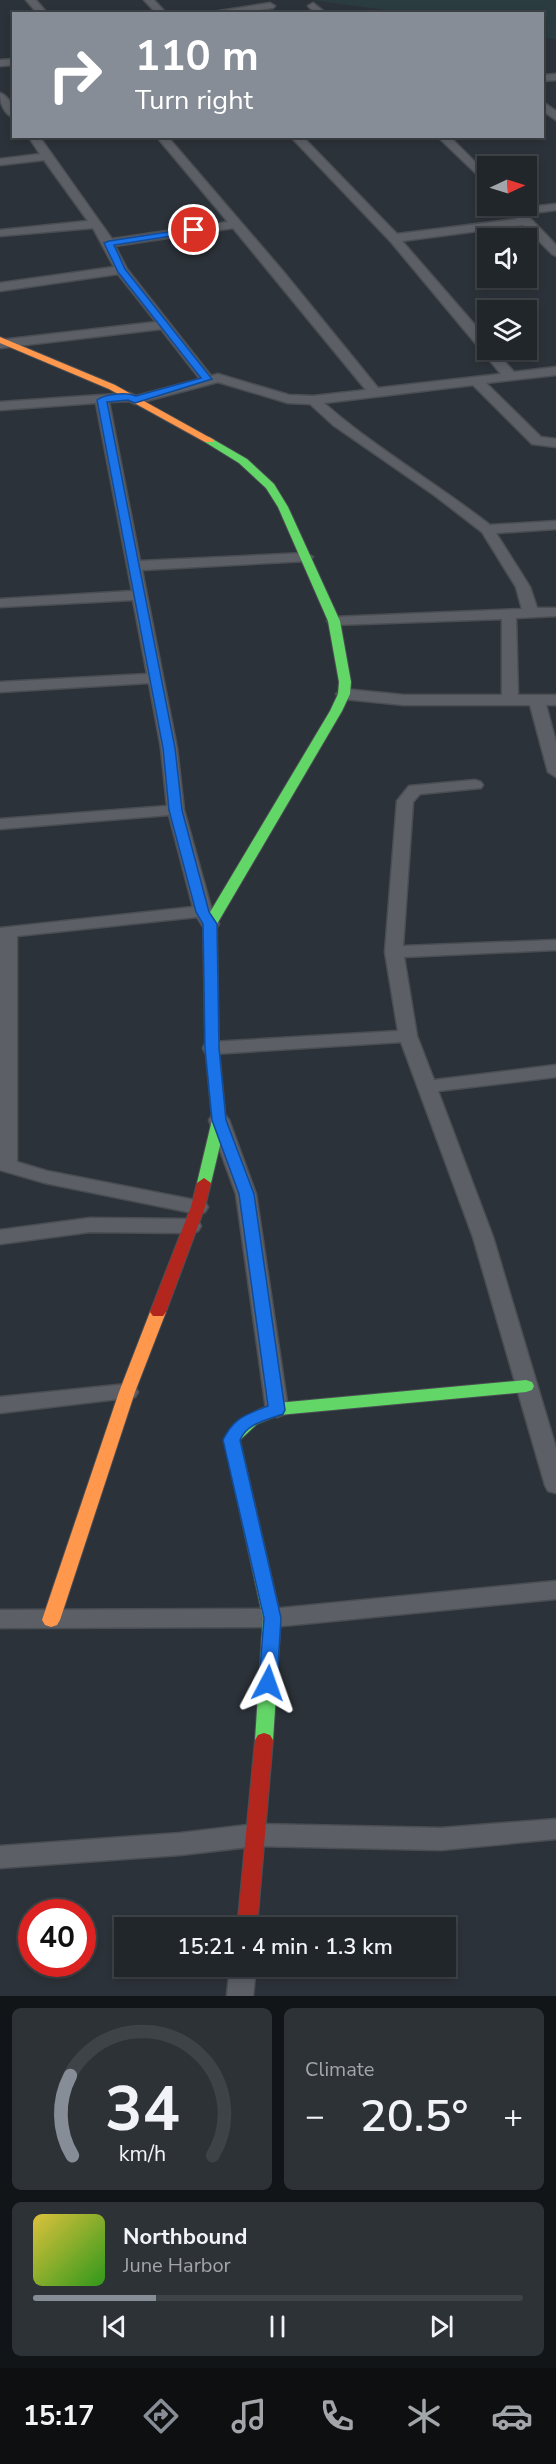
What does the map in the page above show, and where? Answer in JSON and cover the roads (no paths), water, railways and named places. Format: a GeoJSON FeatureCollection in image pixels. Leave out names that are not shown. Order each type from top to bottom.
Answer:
{"type":"FeatureCollection","features":[{"type":"Feature","properties":{"kind":"street"},"geometry":{"type":"LineString","coordinates":[[31,0],[42,12]]}},
{"type":"Feature","properties":{"kind":"street"},"geometry":{"type":"LineString","coordinates":[[149,0],[161,12]]}},
{"type":"Feature","properties":{"kind":"street"},"geometry":{"type":"LineString","coordinates":[[215,12],[267,3]]}},
{"type":"Feature","properties":{"kind":"street"},"geometry":{"type":"LineString","coordinates":[[313,6],[320,12]]}},
{"type":"Feature","properties":{"kind":"street"},"geometry":{"type":"LineString","coordinates":[[0,96],[12,112]]}},
{"type":"Feature","properties":{"kind":"street"},"geometry":{"type":"LineString","coordinates":[[545,99],[556,117]]}},
{"type":"Feature","properties":{"kind":"street"},"geometry":{"type":"LineString","coordinates":[[37,138],[97,224],[109,243],[121,270],[207,379]]}},
{"type":"Feature","properties":{"kind":"street"},"geometry":{"type":"LineString","coordinates":[[163,138],[237,224],[375,393]]}},
{"type":"Feature","properties":{"kind":"street"},"geometry":{"type":"LineString","coordinates":[[296,138],[342,181],[395,238],[477,336]]}},
{"type":"Feature","properties":{"kind":"street"},"geometry":{"type":"LineString","coordinates":[[444,138],[477,171]]}},
{"type":"Feature","properties":{"kind":"street"},"geometry":{"type":"LineString","coordinates":[[0,162],[48,156]]}},
{"type":"Feature","properties":{"kind":"street"},"geometry":{"type":"LineString","coordinates":[[537,208],[556,207]]}},
{"type":"Feature","properties":{"kind":"street"},"geometry":{"type":"LineString","coordinates":[[521,216],[556,252]]}},
{"type":"Feature","properties":{"kind":"street"},"geometry":{"type":"LineString","coordinates":[[395,238],[526,221]]}},
{"type":"Feature","properties":{"kind":"street"},"geometry":{"type":"LineString","coordinates":[[0,233],[97,224]]}},
{"type":"Feature","properties":{"kind":"street"},"geometry":{"type":"LineString","coordinates":[[109,243],[237,224]]}},
{"type":"Feature","properties":{"kind":"street"},"geometry":{"type":"LineString","coordinates":[[0,287],[121,270]]}},
{"type":"Feature","properties":{"kind":"street"},"geometry":{"type":"LineString","coordinates":[[2,342],[164,325]]}},
{"type":"Feature","properties":{"kind":"street"},"geometry":{"type":"LineString","coordinates":[[2,342],[97,380],[132,398],[221,446],[260,476],[283,507],[334,621],[344,671],[344,694],[206,918]]}},
{"type":"Feature","properties":{"kind":"street"},"geometry":{"type":"LineString","coordinates":[[497,360],[510,376]]}},
{"type":"Feature","properties":{"kind":"street"},"geometry":{"type":"LineString","coordinates":[[0,406],[132,398],[207,379],[227,380],[288,399],[313,400],[556,370]]}},
{"type":"Feature","properties":{"kind":"street"},"geometry":{"type":"LineString","coordinates":[[476,381],[537,441],[556,443]]}},
{"type":"Feature","properties":{"kind":"street"},"geometry":{"type":"LineString","coordinates":[[102,400],[169,748],[176,810],[206,918],[212,1048],[219,1120],[246,1194],[277,1410]]}},
{"type":"Feature","properties":{"kind":"street"},"geometry":{"type":"LineString","coordinates":[[313,400],[338,422],[439,492],[487,529],[523,587],[531,614]]}},
{"type":"Feature","properties":{"kind":"street"},"geometry":{"type":"LineString","coordinates":[[487,529],[556,525]]}},
{"type":"Feature","properties":{"kind":"street"},"geometry":{"type":"LineString","coordinates":[[133,566],[306,556]]}},
{"type":"Feature","properties":{"kind":"street"},"geometry":{"type":"LineString","coordinates":[[0,603],[139,596]]}},
{"type":"Feature","properties":{"kind":"street"},"geometry":{"type":"LineString","coordinates":[[334,621],[556,612]]}},
{"type":"Feature","properties":{"kind":"street"},"geometry":{"type":"LineString","coordinates":[[509,614],[510,700]]}},
{"type":"Feature","properties":{"kind":"street"},"geometry":{"type":"LineString","coordinates":[[0,687],[154,678]]}},
{"type":"Feature","properties":{"kind":"street"},"geometry":{"type":"LineString","coordinates":[[344,694],[404,700],[556,700]]}},
{"type":"Feature","properties":{"kind":"street"},"geometry":{"type":"LineString","coordinates":[[537,700],[556,772]]}},
{"type":"Feature","properties":{"kind":"street"},"geometry":{"type":"LineString","coordinates":[[475,785],[415,789],[405,801],[394,952],[408,1036],[483,1237],[556,1485]]}},
{"type":"Feature","properties":{"kind":"street"},"geometry":{"type":"LineString","coordinates":[[0,824],[176,810]]}},
{"type":"Feature","properties":{"kind":"street"},"geometry":{"type":"LineString","coordinates":[[198,1207],[45,1176],[4,1164],[4,933],[206,918]]}},
{"type":"Feature","properties":{"kind":"street"},"geometry":{"type":"LineString","coordinates":[[394,952],[556,945]]}},
{"type":"Feature","properties":{"kind":"street"},"geometry":{"type":"LineString","coordinates":[[212,1048],[408,1036]]}},
{"type":"Feature","properties":{"kind":"street"},"geometry":{"type":"LineString","coordinates":[[427,1087],[556,1071]]}},
{"type":"Feature","properties":{"kind":"street"},"geometry":{"type":"LineString","coordinates":[[51,1620],[127,1392],[198,1207],[219,1120]]}},
{"type":"Feature","properties":{"kind":"street"},"geometry":{"type":"LineString","coordinates":[[0,1238],[90,1225],[191,1226]]}},
{"type":"Feature","properties":{"kind":"street"},"geometry":{"type":"LineString","coordinates":[[248,1917],[257,1835],[272,1618],[232,1440],[237,1428],[249,1420],[277,1410],[526,1386]]}},
{"type":"Feature","properties":{"kind":"street"},"geometry":{"type":"LineString","coordinates":[[0,1405],[127,1392]]}},
{"type":"Feature","properties":{"kind":"street"},"geometry":{"type":"LineString","coordinates":[[0,1618],[51,1620],[272,1618],[556,1590]]}},
{"type":"Feature","properties":{"kind":"street"},"geometry":{"type":"LineString","coordinates":[[0,1857],[180,1844],[257,1835],[441,1839],[556,1829]]}},
{"type":"Feature","properties":{"kind":"street"},"geometry":{"type":"LineString","coordinates":[[240,1996],[242,1977]]}}]}
